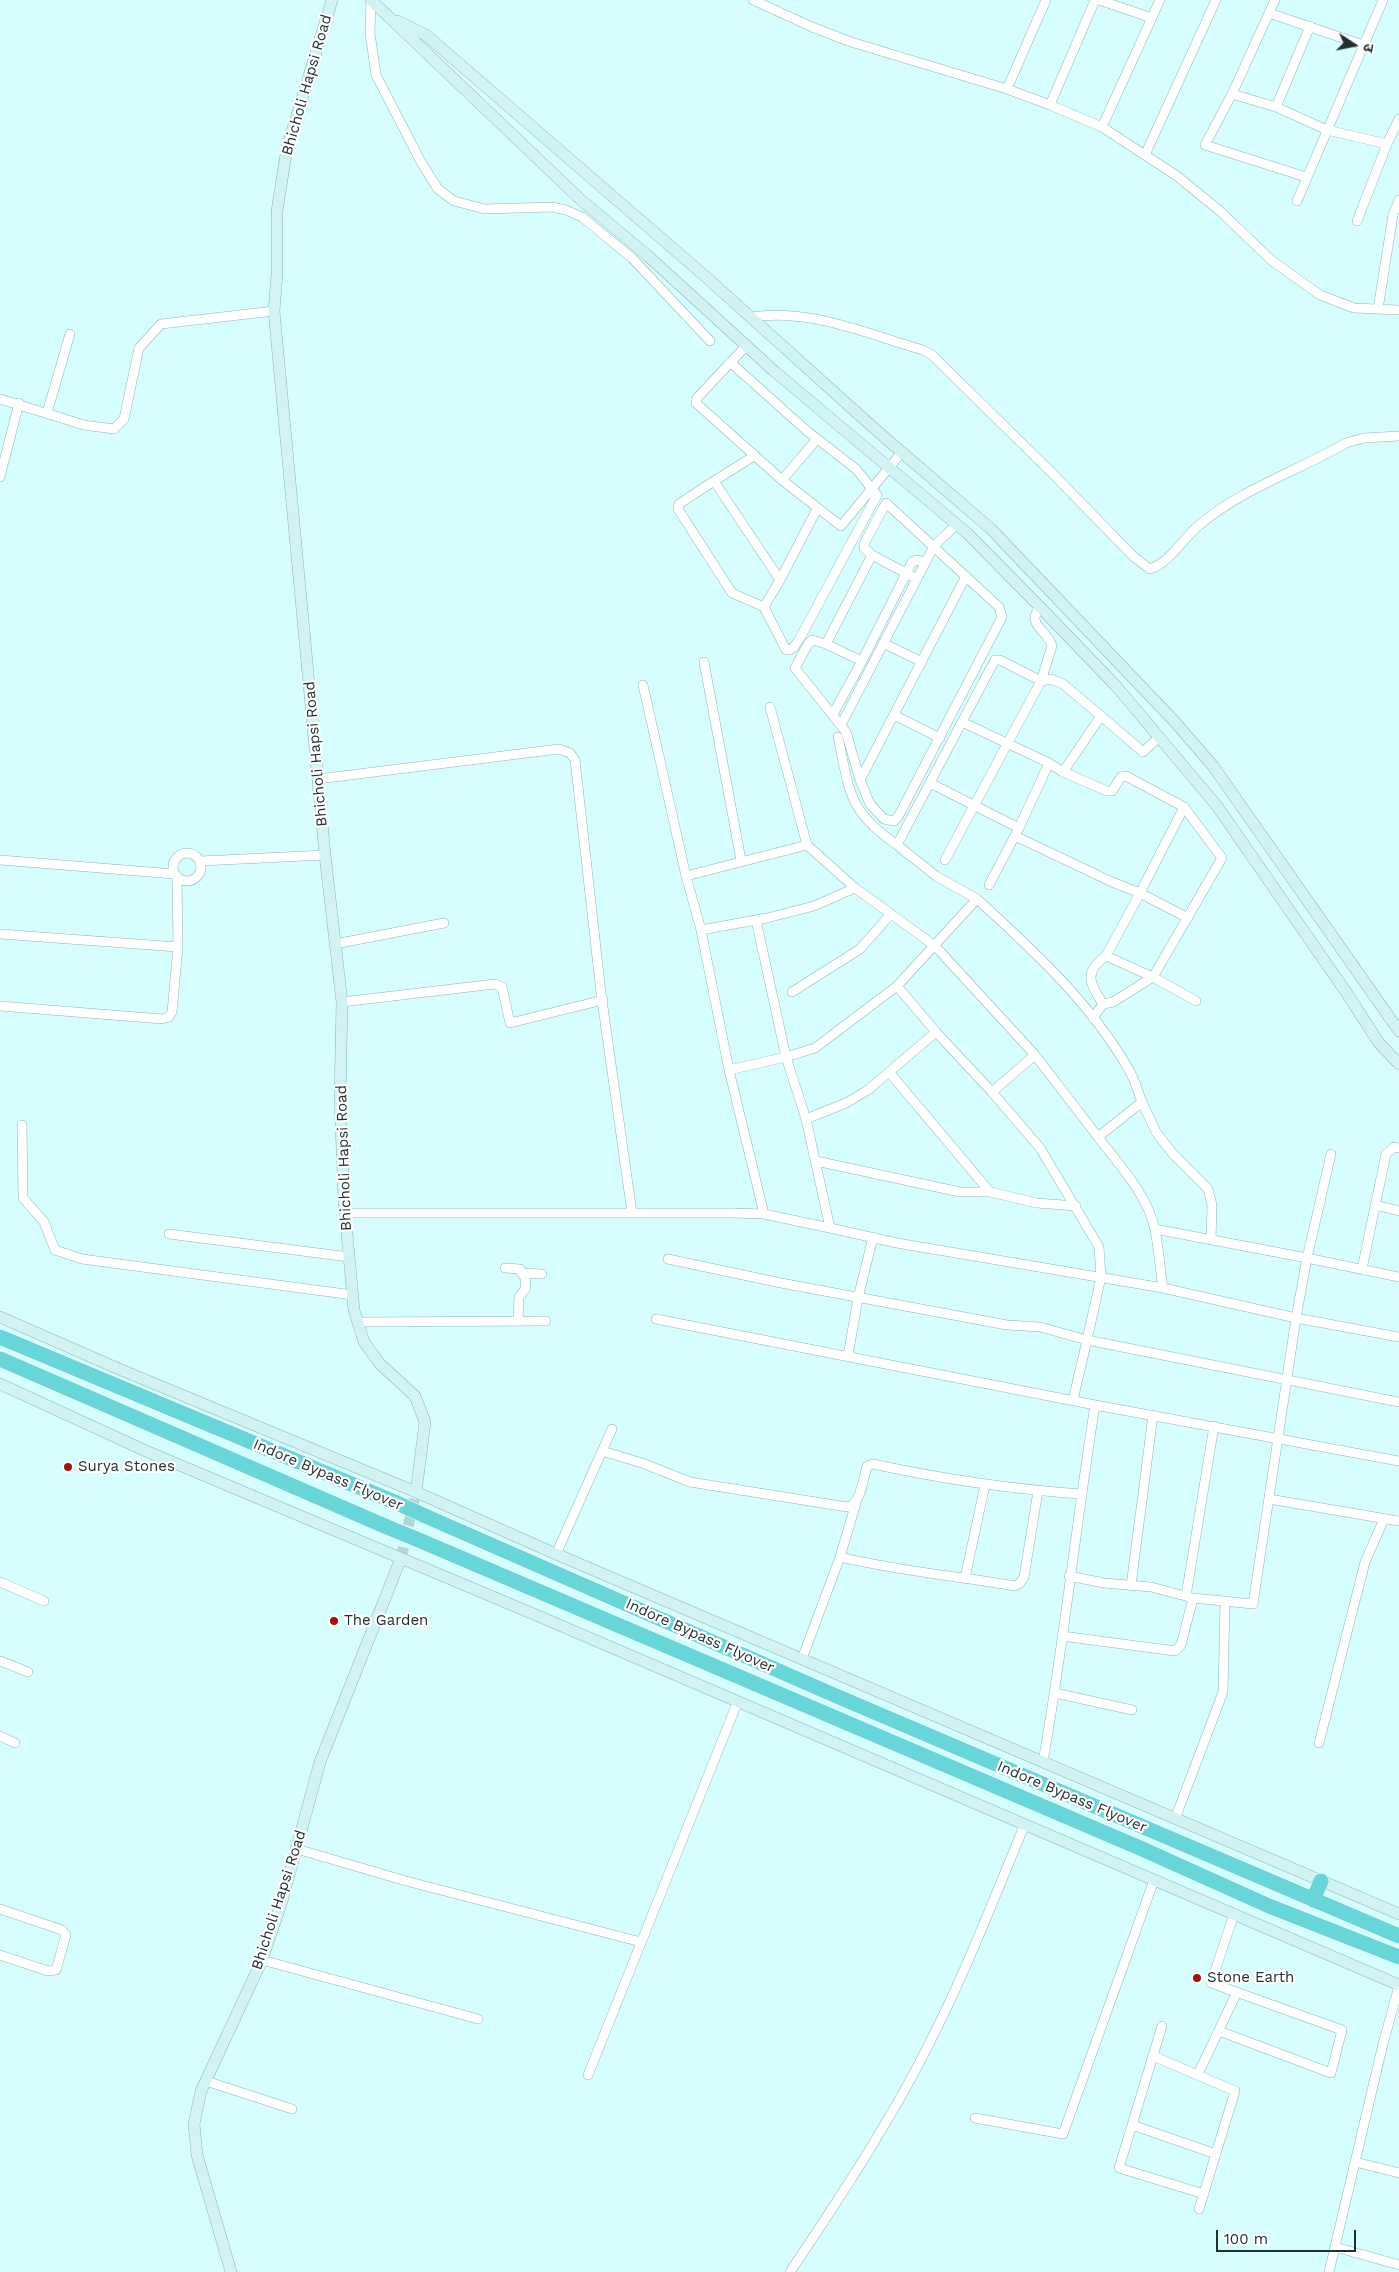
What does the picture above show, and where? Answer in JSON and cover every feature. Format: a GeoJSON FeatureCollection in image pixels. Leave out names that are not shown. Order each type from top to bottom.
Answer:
{"type":"FeatureCollection","features":[{"type":"Feature","properties":{"kind":"highway","name":"Indore Bypass Flyover"},"geometry":{"type":"LineString","coordinates":[[0,1337],[423,1515],[780,1671],[1399,1936]]}},
{"type":"Feature","properties":{"kind":"highway","name":"Indore Bypass Flyover"},"geometry":{"type":"LineString","coordinates":[[0,1359],[1140,1848],[1269,1906],[1399,1958]]}},
{"type":"Feature","properties":{"kind":"highway"},"geometry":{"type":"LineString","coordinates":[[1313,1900],[1321,1881]]}},
{"type":"Feature","properties":{"kind":"street","name":"Bhicholi Hapsi Road"},"geometry":{"type":"LineString","coordinates":[[332,0],[287,148],[277,211],[277,274],[274,311],[325,855],[342,1002],[340,1098],[345,1213],[354,1310],[364,1342],[380,1364],[415,1396],[425,1422],[416,1492]]}},
{"type":"Feature","properties":{"kind":"street"},"geometry":{"type":"LineString","coordinates":[[371,0],[581,200],[648,256],[889,468],[957,524],[1040,607],[1116,686],[1217,806],[1346,992],[1379,1044],[1399,1064]]}},
{"type":"Feature","properties":{"kind":"street"},"geometry":{"type":"LineString","coordinates":[[371,0],[370,33],[376,75],[421,162],[438,189],[454,201],[485,209],[552,207],[566,210],[582,217],[632,258],[710,341]]}},
{"type":"Feature","properties":{"kind":"street"},"geometry":{"type":"LineString","coordinates":[[753,0],[812,27],[851,42],[1007,89],[1102,127],[1190,186],[1271,260],[1320,295],[1354,308],[1399,310]]}},
{"type":"Feature","properties":{"kind":"street"},"geometry":{"type":"LineString","coordinates":[[1007,89],[1046,0]]}},
{"type":"Feature","properties":{"kind":"street"},"geometry":{"type":"LineString","coordinates":[[1050,105],[1095,0]]}},
{"type":"Feature","properties":{"kind":"street"},"geometry":{"type":"LineString","coordinates":[[1099,0],[1152,18]]}},
{"type":"Feature","properties":{"kind":"street"},"geometry":{"type":"LineString","coordinates":[[1102,127],[1160,0]]}},
{"type":"Feature","properties":{"kind":"street"},"geometry":{"type":"LineString","coordinates":[[1145,155],[1216,0]]}},
{"type":"Feature","properties":{"kind":"street"},"geometry":{"type":"LineString","coordinates":[[1275,0],[1232,94],[1205,145],[1306,177]]}},
{"type":"Feature","properties":{"kind":"street"},"geometry":{"type":"LineString","coordinates":[[1297,201],[1383,0]]}},
{"type":"Feature","properties":{"kind":"street"},"geometry":{"type":"LineString","coordinates":[[1269,14],[1363,45]]}},
{"type":"Feature","properties":{"kind":"street"},"geometry":{"type":"LineString","coordinates":[[386,15],[426,35],[991,528],[1175,722],[1212,766],[1399,1031]]}},
{"type":"Feature","properties":{"kind":"street"},"geometry":{"type":"LineString","coordinates":[[1276,107],[1310,26]]}},
{"type":"Feature","properties":{"kind":"street"},"geometry":{"type":"LineString","coordinates":[[1232,94],[1276,107],[1327,130],[1387,144]]}},
{"type":"Feature","properties":{"kind":"street"},"geometry":{"type":"LineString","coordinates":[[1357,221],[1387,144],[1399,119]]}},
{"type":"Feature","properties":{"kind":"street"},"geometry":{"type":"LineString","coordinates":[[1378,309],[1395,234],[1392,215],[1399,200]]}},
{"type":"Feature","properties":{"kind":"street"},"geometry":{"type":"LineString","coordinates":[[0,399],[19,403],[84,424],[114,428],[124,419],[139,348],[161,324],[274,311]]}},
{"type":"Feature","properties":{"kind":"street"},"geometry":{"type":"LineString","coordinates":[[751,317],[776,314],[821,319],[924,350],[932,355],[1134,557],[1150,569],[1162,565],[1200,525],[1239,498],[1346,443],[1364,438],[1399,436]]}},
{"type":"Feature","properties":{"kind":"street"},"geometry":{"type":"LineString","coordinates":[[47,412],[70,334]]}},
{"type":"Feature","properties":{"kind":"street"},"geometry":{"type":"LineString","coordinates":[[747,345],[696,402],[782,480],[841,526],[902,452]]}},
{"type":"Feature","properties":{"kind":"street"},"geometry":{"type":"LineString","coordinates":[[730,362],[817,439],[856,469],[877,495],[794,647],[786,650],[764,607],[732,593],[678,509],[678,504],[754,456]]}},
{"type":"Feature","properties":{"kind":"street"},"geometry":{"type":"LineString","coordinates":[[0,477],[19,403]]}},
{"type":"Feature","properties":{"kind":"street"},"geometry":{"type":"LineString","coordinates":[[782,480],[817,439]]}},
{"type":"Feature","properties":{"kind":"street"},"geometry":{"type":"LineString","coordinates":[[714,481],[780,580]]}},
{"type":"Feature","properties":{"kind":"street"},"geometry":{"type":"LineString","coordinates":[[862,661],[826,644],[812,640],[795,668],[833,714],[851,743],[860,780],[870,804],[884,819],[894,821],[898,817],[940,738],[1002,617],[999,607],[886,503],[864,544],[866,552],[917,578]]}},
{"type":"Feature","properties":{"kind":"street"},"geometry":{"type":"LineString","coordinates":[[764,607],[818,509]]}},
{"type":"Feature","properties":{"kind":"street"},"geometry":{"type":"LineString","coordinates":[[841,725],[934,546],[957,524]]}},
{"type":"Feature","properties":{"kind":"street"},"geometry":{"type":"LineString","coordinates":[[826,644],[872,555]]}},
{"type":"Feature","properties":{"kind":"street"},"geometry":{"type":"LineString","coordinates":[[833,714],[912,562],[916,560],[925,562]]}},
{"type":"Feature","properties":{"kind":"street"},"geometry":{"type":"LineString","coordinates":[[860,780],[966,576]]}},
{"type":"Feature","properties":{"kind":"street"},"geometry":{"type":"LineString","coordinates":[[945,860],[1006,743],[1041,681],[1052,646],[1050,640],[1035,624],[1034,619],[1040,607]]}},
{"type":"Feature","properties":{"kind":"street"},"geometry":{"type":"LineString","coordinates":[[883,643],[922,662]]}},
{"type":"Feature","properties":{"kind":"street"},"geometry":{"type":"LineString","coordinates":[[897,846],[995,660],[1000,660],[1041,681],[1051,679],[1063,684],[1143,752],[1159,737]]}},
{"type":"Feature","properties":{"kind":"street"},"geometry":{"type":"LineString","coordinates":[[704,662],[741,860]]}},
{"type":"Feature","properties":{"kind":"street"},"geometry":{"type":"LineString","coordinates":[[643,685],[700,930],[729,1070],[764,1214]]}},
{"type":"Feature","properties":{"kind":"street"},"geometry":{"type":"LineString","coordinates":[[770,707],[807,845],[854,888],[935,946],[1035,1055],[1141,1197],[1155,1229],[1163,1288]]}},
{"type":"Feature","properties":{"kind":"street"},"geometry":{"type":"LineString","coordinates":[[894,715],[940,738]]}},
{"type":"Feature","properties":{"kind":"street"},"geometry":{"type":"LineString","coordinates":[[1063,772],[1101,716]]}},
{"type":"Feature","properties":{"kind":"street"},"geometry":{"type":"LineString","coordinates":[[962,722],[1049,763],[1063,772],[1107,791],[1112,791],[1121,777],[1126,776],[1184,807],[1222,858],[1153,977],[1113,1002],[1103,1004],[1093,1018]]}},
{"type":"Feature","properties":{"kind":"street"},"geometry":{"type":"LineString","coordinates":[[838,737],[849,786],[860,813],[874,829],[936,876],[977,899],[1047,963],[1093,1018],[1130,1071],[1156,1132],[1173,1154],[1208,1189],[1212,1205],[1211,1240]]}},
{"type":"Feature","properties":{"kind":"street"},"geometry":{"type":"LineString","coordinates":[[318,778],[559,749],[570,753],[575,760],[603,1000],[632,1213]]}},
{"type":"Feature","properties":{"kind":"street"},"geometry":{"type":"LineString","coordinates":[[989,885],[1017,832],[1049,763]]}},
{"type":"Feature","properties":{"kind":"street"},"geometry":{"type":"LineString","coordinates":[[930,783],[1112,882],[1140,893],[1188,918]]}},
{"type":"Feature","properties":{"kind":"street"},"geometry":{"type":"LineString","coordinates":[[1103,1004],[1091,986],[1091,971],[1098,961],[1106,956],[1184,807]]}},
{"type":"Feature","properties":{"kind":"street"},"geometry":{"type":"LineString","coordinates":[[686,876],[741,860],[807,845]]}},
{"type":"Feature","properties":{"kind":"street"},"geometry":{"type":"LineString","coordinates":[[0,860],[176,875],[190,881],[197,877],[202,870],[200,861],[194,854],[181,854],[175,860],[176,875],[178,948],[172,1012],[169,1017],[162,1019],[0,1006]]}},
{"type":"Feature","properties":{"kind":"street"},"geometry":{"type":"LineString","coordinates":[[200,861],[325,855]]}},
{"type":"Feature","properties":{"kind":"street"},"geometry":{"type":"LineString","coordinates":[[700,930],[756,920],[814,906],[854,888]]}},
{"type":"Feature","properties":{"kind":"street"},"geometry":{"type":"LineString","coordinates":[[729,1070],[786,1057],[815,1048],[897,986],[977,899]]}},
{"type":"Feature","properties":{"kind":"street"},"geometry":{"type":"LineString","coordinates":[[792,992],[860,949],[891,914]]}},
{"type":"Feature","properties":{"kind":"street"},"geometry":{"type":"LineString","coordinates":[[756,920],[786,1057],[806,1119],[830,1228]]}},
{"type":"Feature","properties":{"kind":"street"},"geometry":{"type":"LineString","coordinates":[[335,944],[444,923]]}},
{"type":"Feature","properties":{"kind":"street"},"geometry":{"type":"LineString","coordinates":[[0,934],[178,948]]}},
{"type":"Feature","properties":{"kind":"street"},"geometry":{"type":"LineString","coordinates":[[1106,956],[1153,977],[1196,1001]]}},
{"type":"Feature","properties":{"kind":"street"},"geometry":{"type":"LineString","coordinates":[[342,1002],[495,984],[502,987],[510,1023],[603,1000]]}},
{"type":"Feature","properties":{"kind":"street"},"geometry":{"type":"LineString","coordinates":[[897,986],[1040,1148],[1099,1247],[1101,1277],[1073,1400]]}},
{"type":"Feature","properties":{"kind":"street"},"geometry":{"type":"LineString","coordinates":[[806,1119],[846,1104],[868,1090],[936,1032]]}},
{"type":"Feature","properties":{"kind":"street"},"geometry":{"type":"LineString","coordinates":[[992,1092],[1035,1055]]}},
{"type":"Feature","properties":{"kind":"street"},"geometry":{"type":"LineString","coordinates":[[888,1072],[990,1192]]}},
{"type":"Feature","properties":{"kind":"street"},"geometry":{"type":"LineString","coordinates":[[1098,1137],[1142,1102]]}},
{"type":"Feature","properties":{"kind":"street"},"geometry":{"type":"LineString","coordinates":[[22,1125],[23,1198],[44,1222],[55,1250],[82,1259],[353,1296]]}},
{"type":"Feature","properties":{"kind":"street"},"geometry":{"type":"LineString","coordinates":[[1362,1270],[1386,1154],[1394,1147],[1399,1148]]}},
{"type":"Feature","properties":{"kind":"street"},"geometry":{"type":"LineString","coordinates":[[1069,1576],[1104,1583],[1151,1587],[1190,1597],[1253,1604],[1296,1318],[1307,1258],[1331,1154]]}},
{"type":"Feature","properties":{"kind":"street"},"geometry":{"type":"LineString","coordinates":[[816,1161],[960,1192],[990,1192],[1038,1203],[1076,1206]]}},
{"type":"Feature","properties":{"kind":"street"},"geometry":{"type":"LineString","coordinates":[[1375,1205],[1399,1211]]}},
{"type":"Feature","properties":{"kind":"street"},"geometry":{"type":"LineString","coordinates":[[345,1213],[764,1214],[898,1244],[1163,1288],[1296,1318],[1399,1336]]}},
{"type":"Feature","properties":{"kind":"street"},"geometry":{"type":"LineString","coordinates":[[1155,1229],[1399,1277]]}},
{"type":"Feature","properties":{"kind":"street"},"geometry":{"type":"LineString","coordinates":[[169,1234],[350,1257]]}},
{"type":"Feature","properties":{"kind":"street"},"geometry":{"type":"LineString","coordinates":[[848,1356],[858,1298],[873,1237]]}},
{"type":"Feature","properties":{"kind":"street"},"geometry":{"type":"LineString","coordinates":[[668,1259],[858,1298],[1007,1325],[1040,1327],[1087,1340],[1399,1402]]}},
{"type":"Feature","properties":{"kind":"street"},"geometry":{"type":"LineString","coordinates":[[504,1268],[520,1269],[525,1278],[526,1288],[519,1297],[518,1321]]}},
{"type":"Feature","properties":{"kind":"street"},"geometry":{"type":"LineString","coordinates":[[521,1273],[542,1274]]}},
{"type":"Feature","properties":{"kind":"street"},"geometry":{"type":"LineString","coordinates":[[0,1317],[416,1492],[556,1554],[1399,1914]]}},
{"type":"Feature","properties":{"kind":"street"},"geometry":{"type":"LineString","coordinates":[[656,1320],[1095,1405],[1399,1461]]}},
{"type":"Feature","properties":{"kind":"street"},"geometry":{"type":"LineString","coordinates":[[358,1322],[546,1321]]}},
{"type":"Feature","properties":{"kind":"street"},"geometry":{"type":"LineString","coordinates":[[1,1387],[146,1451],[738,1701],[1399,1986],[1329,2272]]}},
{"type":"Feature","properties":{"kind":"street"},"geometry":{"type":"LineString","coordinates":[[1043,1762],[1055,1693],[1069,1576],[1095,1405]]}},
{"type":"Feature","properties":{"kind":"street"},"geometry":{"type":"LineString","coordinates":[[1131,1586],[1153,1415]]}},
{"type":"Feature","properties":{"kind":"street"},"geometry":{"type":"LineString","coordinates":[[1062,1636],[1175,1651],[1181,1645],[1190,1597],[1214,1426]]}},
{"type":"Feature","properties":{"kind":"street"},"geometry":{"type":"LineString","coordinates":[[556,1554],[612,1429]]}},
{"type":"Feature","properties":{"kind":"street"},"geometry":{"type":"LineString","coordinates":[[602,1452],[642,1463],[690,1482],[851,1507],[856,1503]]}},
{"type":"Feature","properties":{"kind":"street"},"geometry":{"type":"LineString","coordinates":[[802,1658],[840,1557],[867,1466],[873,1464],[935,1478],[1038,1491],[1081,1494]]}},
{"type":"Feature","properties":{"kind":"street"},"geometry":{"type":"LineString","coordinates":[[965,1578],[985,1484]]}},
{"type":"Feature","properties":{"kind":"street"},"geometry":{"type":"LineString","coordinates":[[840,1557],[886,1568],[1015,1586],[1024,1577],[1038,1491]]}},
{"type":"Feature","properties":{"kind":"street"},"geometry":{"type":"LineString","coordinates":[[1269,1499],[1399,1520]]}},
{"type":"Feature","properties":{"kind":"street"},"geometry":{"type":"LineString","coordinates":[[1319,1743],[1365,1562],[1384,1519]]}},
{"type":"Feature","properties":{"kind":"street","name":"Bhicholi Hapsi Road"},"geometry":{"type":"LineString","coordinates":[[231,2272],[197,2155],[194,2124],[201,2091],[262,1960],[282,1901],[320,1762],[400,1558]]}},
{"type":"Feature","properties":{"kind":"street"},"geometry":{"type":"LineString","coordinates":[[0,1582],[44,1601]]}},
{"type":"Feature","properties":{"kind":"street"},"geometry":{"type":"LineString","coordinates":[[1175,1818],[1223,1692],[1226,1602]]}},
{"type":"Feature","properties":{"kind":"street"},"geometry":{"type":"LineString","coordinates":[[0,1661],[28,1672]]}},
{"type":"Feature","properties":{"kind":"street"},"geometry":{"type":"LineString","coordinates":[[1055,1693],[1132,1710]]}},
{"type":"Feature","properties":{"kind":"street"},"geometry":{"type":"LineString","coordinates":[[588,2075],[738,1701]]}},
{"type":"Feature","properties":{"kind":"street"},"geometry":{"type":"LineString","coordinates":[[0,1736],[15,1743]]}},
{"type":"Feature","properties":{"kind":"street"},"geometry":{"type":"LineString","coordinates":[[790,2272],[840,2198],[928,2046],[977,1940],[1025,1824]]}},
{"type":"Feature","properties":{"kind":"street"},"geometry":{"type":"LineString","coordinates":[[297,1849],[406,1881],[641,1942]]}},
{"type":"Feature","properties":{"kind":"street"},"geometry":{"type":"LineString","coordinates":[[975,2118],[1063,2134],[1154,1880]]}},
{"type":"Feature","properties":{"kind":"street"},"geometry":{"type":"LineString","coordinates":[[0,1909],[62,1930],[66,1935],[56,1970],[48,1971],[0,1955]]}},
{"type":"Feature","properties":{"kind":"street"},"geometry":{"type":"LineString","coordinates":[[1219,2031],[1331,2073],[1342,2030],[1211,1983],[1234,1914]]}},
{"type":"Feature","properties":{"kind":"street"},"geometry":{"type":"LineString","coordinates":[[262,1960],[478,2019]]}},
{"type":"Feature","properties":{"kind":"street"},"geometry":{"type":"LineString","coordinates":[[1198,2074],[1237,1992]]}},
{"type":"Feature","properties":{"kind":"street"},"geometry":{"type":"LineString","coordinates":[[1162,2026],[1119,2168],[1204,2194]]}},
{"type":"Feature","properties":{"kind":"street"},"geometry":{"type":"LineString","coordinates":[[1153,2056],[1235,2091],[1199,2209]]}},
{"type":"Feature","properties":{"kind":"street"},"geometry":{"type":"LineString","coordinates":[[206,2081],[292,2109]]}},
{"type":"Feature","properties":{"kind":"street"},"geometry":{"type":"LineString","coordinates":[[1132,2126],[1216,2154]]}},
{"type":"Feature","properties":{"kind":"street"},"geometry":{"type":"LineString","coordinates":[[1355,2162],[1399,2173]]}},
{"type":"Feature","properties":{"kind":"street"},"geometry":{"type":"LineString","coordinates":[[1335,2246],[1399,2266]]}},
{"type":"Feature","properties":{"kind":"tunnel"},"geometry":{"type":"LineString","coordinates":[[401,1558],[416,1492]]}},
{"type":"Feature","properties":{"kind":"place","name":"Surya Stones"},"geometry":{"type":"Point","coordinates":[68,1467]}},
{"type":"Feature","properties":{"kind":"place","name":"The Garden"},"geometry":{"type":"Point","coordinates":[334,1621]}},
{"type":"Feature","properties":{"kind":"place","name":"Stone Earth"},"geometry":{"type":"Point","coordinates":[1197,1978]}}]}
